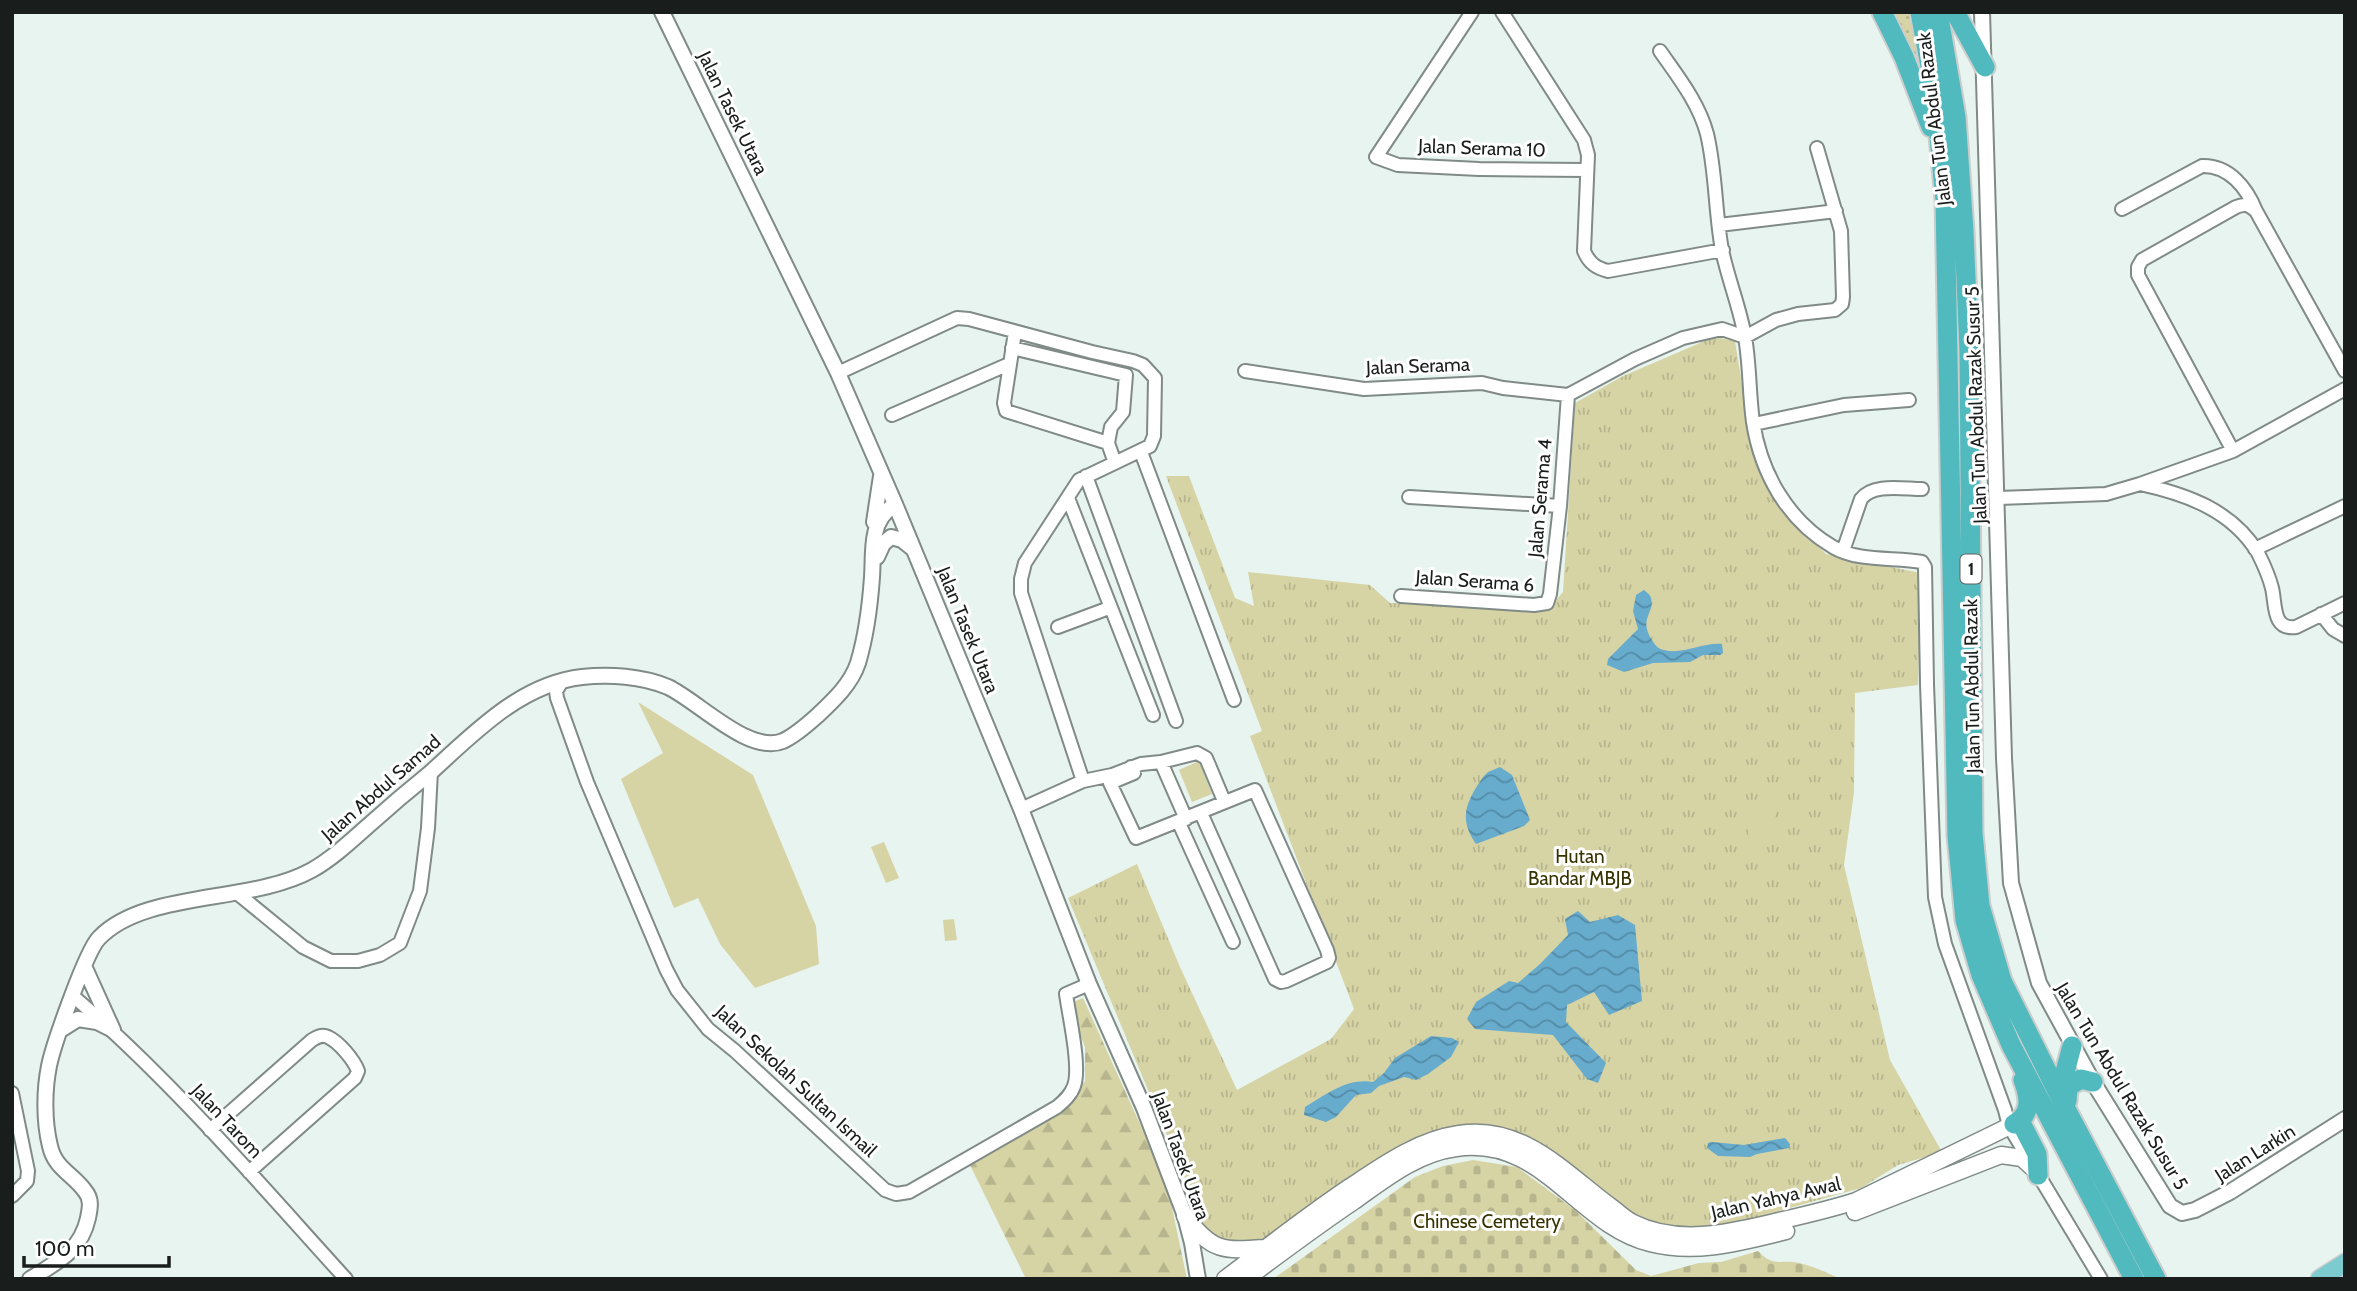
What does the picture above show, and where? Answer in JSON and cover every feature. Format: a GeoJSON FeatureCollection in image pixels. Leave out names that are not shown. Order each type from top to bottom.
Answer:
{"type":"FeatureCollection","features":[{"type":"Feature","properties":{"kind":"highway"},"geometry":{"type":"LineString","coordinates":[[1882,12],[1904,57],[1930,124],[1945,200]]}},
{"type":"Feature","properties":{"kind":"highway","name":"Jalan Tun Abdul Razak"},"geometry":{"type":"LineString","coordinates":[[1920,12],[1934,93],[1945,200],[1958,848],[1962,897],[1971,946],[2011,1045],[2134,1279]]}},
{"type":"Feature","properties":{"kind":"highway","name":"Jalan Tun Abdul Razak"},"geometry":{"type":"LineString","coordinates":[[1938,12],[1956,117],[1964,231],[1969,351],[1973,833],[1983,923],[2002,981],[2066,1109],[2157,1279]]}},
{"type":"Feature","properties":{"kind":"highway"},"geometry":{"type":"LineString","coordinates":[[1955,12],[1985,67]]}},
{"type":"Feature","properties":{"kind":"highway"},"geometry":{"type":"LineString","coordinates":[[2011,1045],[2028,1093],[2028,1108],[2012,1120],[2037,1154],[2036,1172]]}},
{"type":"Feature","properties":{"kind":"highway"},"geometry":{"type":"LineString","coordinates":[[2066,1109],[2068,1087],[2065,1072],[2072,1046]]}},
{"type":"Feature","properties":{"kind":"highway"},"geometry":{"type":"LineString","coordinates":[[2068,1087],[2081,1079],[2093,1082]]}},
{"type":"Feature","properties":{"kind":"main road","name":"Jalan Yahya Awal"},"geometry":{"type":"LineString","coordinates":[[1225,1279],[1384,1164],[1421,1144],[1459,1134],[1481,1132],[1523,1142],[1559,1164],[1633,1223],[1660,1231],[1695,1236],[1734,1232],[1856,1201],[2012,1120]]}},
{"type":"Feature","properties":{"kind":"main road","name":"Jalan Yahya Awal"},"geometry":{"type":"LineString","coordinates":[[1246,1279],[1333,1215],[1415,1160],[1456,1147],[1486,1146],[1517,1155],[1552,1177],[1626,1235],[1650,1243],[1683,1248],[1733,1244],[1849,1214],[2001,1155],[2022,1158],[2036,1172]]}},
{"type":"Feature","properties":{"kind":"main road"},"geometry":{"type":"LineString","coordinates":[[1185,1216],[1201,1237],[1222,1249],[1265,1248]]}},
{"type":"Feature","properties":{"kind":"main road"},"geometry":{"type":"LineString","coordinates":[[2320,1279],[2345,1263]]}},
{"type":"Feature","properties":{"kind":"street","name":"Jalan Tasek Utara"},"geometry":{"type":"LineString","coordinates":[[662,12],[838,373],[895,504],[1021,810],[1088,984],[1144,1108],[1185,1216],[1198,1279]]}},
{"type":"Feature","properties":{"kind":"street","name":"Jalan Serama 10"},"geometry":{"type":"LineString","coordinates":[[1472,12],[1376,158],[1398,165],[1587,170]]}},
{"type":"Feature","properties":{"kind":"street"},"geometry":{"type":"LineString","coordinates":[[1502,12],[1584,140],[1588,155],[1584,251],[1588,260],[1597,268],[1608,271],[1723,250]]}},
{"type":"Feature","properties":{"kind":"street","name":"Jalan Tun Abdul Razak Susur 5"},"geometry":{"type":"LineString","coordinates":[[1982,12],[2004,758],[2011,883],[2039,983],[2093,1082],[2170,1206],[2182,1213]]}},
{"type":"Feature","properties":{"kind":"street"},"geometry":{"type":"LineString","coordinates":[[1660,51],[1688,92],[1707,134],[1723,250],[1745,337],[1754,424],[1767,472],[1783,501],[1803,524],[1835,548],[1854,555],[1922,562],[1925,567],[1935,897],[1945,944],[2012,1120]]}},
{"type":"Feature","properties":{"kind":"street"},"geometry":{"type":"LineString","coordinates":[[1568,395],[1635,359],[1683,338],[1722,329],[1745,337],[1776,320],[1798,314],[1835,310],[1842,304],[1840,230],[1817,148]]}},
{"type":"Feature","properties":{"kind":"street"},"geometry":{"type":"LineString","coordinates":[[2122,209],[2202,166],[2214,165],[2239,182],[2251,198],[2345,371]]}},
{"type":"Feature","properties":{"kind":"street"},"geometry":{"type":"LineString","coordinates":[[2234,451],[2138,275],[2138,267],[2142,260],[2236,207],[2243,204],[2256,211]]}},
{"type":"Feature","properties":{"kind":"street"},"geometry":{"type":"LineString","coordinates":[[1719,225],[1836,211]]}},
{"type":"Feature","properties":{"kind":"street"},"geometry":{"type":"LineString","coordinates":[[838,373],[957,318],[1013,340],[1126,376],[1122,412],[1111,427],[1108,443],[1114,460]]}},
{"type":"Feature","properties":{"kind":"street"},"geometry":{"type":"LineString","coordinates":[[1013,340],[1004,403],[1006,411],[1108,443]]}},
{"type":"Feature","properties":{"kind":"street"},"geometry":{"type":"LineString","coordinates":[[1013,340],[1133,361],[1143,365],[1152,374],[1156,382],[1154,436],[1150,446],[1141,452],[1114,460],[1088,482]]}},
{"type":"Feature","properties":{"kind":"street"},"geometry":{"type":"LineString","coordinates":[[892,415],[1009,364]]}},
{"type":"Feature","properties":{"kind":"street","name":"Jalan Serama"},"geometry":{"type":"LineString","coordinates":[[1245,371],[1364,389],[1482,383],[1568,395]]}},
{"type":"Feature","properties":{"kind":"street"},"geometry":{"type":"LineString","coordinates":[[1998,498],[2106,494],[2140,484],[2234,451],[2345,389]]}},
{"type":"Feature","properties":{"kind":"street","name":"Jalan Serama 4"},"geometry":{"type":"LineString","coordinates":[[1545,604],[1550,594],[1560,506],[1568,395]]}},
{"type":"Feature","properties":{"kind":"street"},"geometry":{"type":"LineString","coordinates":[[1754,424],[1844,405],[1909,400]]}},
{"type":"Feature","properties":{"kind":"street"},"geometry":{"type":"LineString","coordinates":[[1154,436],[1166,443]]}},
{"type":"Feature","properties":{"kind":"street"},"geometry":{"type":"LineString","coordinates":[[1141,452],[1234,700]]}},
{"type":"Feature","properties":{"kind":"street"},"geometry":{"type":"LineString","coordinates":[[874,547],[872,537],[881,471]]}},
{"type":"Feature","properties":{"kind":"street"},"geometry":{"type":"LineString","coordinates":[[2175,472],[2177,493]]}},
{"type":"Feature","properties":{"kind":"street"},"geometry":{"type":"LineString","coordinates":[[1083,781],[1021,593],[1021,579],[1025,563],[1070,504],[1079,480],[1088,482]]}},
{"type":"Feature","properties":{"kind":"street"},"geometry":{"type":"LineString","coordinates":[[1088,482],[1176,721]]}},
{"type":"Feature","properties":{"kind":"street"},"geometry":{"type":"LineString","coordinates":[[2140,484],[2177,493],[2224,515],[2241,531],[2266,569],[2279,623],[2288,628],[2297,627],[2345,603]]}},
{"type":"Feature","properties":{"kind":"street"},"geometry":{"type":"LineString","coordinates":[[1843,551],[1865,493],[1873,490],[1922,489]]}},
{"type":"Feature","properties":{"kind":"street"},"geometry":{"type":"LineString","coordinates":[[1409,497],[1560,506]]}},
{"type":"Feature","properties":{"kind":"street","name":"Jalan Abdul Samad"},"geometry":{"type":"LineString","coordinates":[[30,1279],[65,1257],[81,1240],[89,1212],[90,1198],[84,1188],[56,1163],[50,1146],[46,1093],[49,1064],[84,966],[94,943],[102,934],[137,914],[278,884],[310,871],[341,850],[473,734],[510,706],[528,695],[578,678],[603,676],[646,681],[666,687],[750,739],[767,743],[781,742],[834,701],[849,682],[857,666],[868,619],[875,532],[880,519],[888,508],[895,504]]}},
{"type":"Feature","properties":{"kind":"street"},"geometry":{"type":"LineString","coordinates":[[1070,504],[1153,715]]}},
{"type":"Feature","properties":{"kind":"street"},"geometry":{"type":"LineString","coordinates":[[2255,549],[2345,506]]}},
{"type":"Feature","properties":{"kind":"street"},"geometry":{"type":"LineString","coordinates":[[873,565],[883,544],[891,537],[902,540],[913,549]]}},
{"type":"Feature","properties":{"kind":"street","name":"Jalan Serama 6"},"geometry":{"type":"LineString","coordinates":[[1401,596],[1545,604]]}},
{"type":"Feature","properties":{"kind":"street"},"geometry":{"type":"LineString","coordinates":[[1058,627],[1109,608]]}},
{"type":"Feature","properties":{"kind":"street"},"geometry":{"type":"LineString","coordinates":[[2320,614],[2333,629],[2345,636]]}},
{"type":"Feature","properties":{"kind":"street","name":"Jalan Sekolah Sultan Ismail"},"geometry":{"type":"LineString","coordinates":[[561,683],[556,691],[557,698],[587,782],[677,990],[708,1029],[884,1190],[895,1194],[909,1192],[1056,1107],[1069,1096],[1077,1074],[1066,993],[1088,984]]}},
{"type":"Feature","properties":{"kind":"street"},"geometry":{"type":"LineString","coordinates":[[1021,810],[1083,781],[1112,775],[1149,762],[1161,762],[1197,753],[1204,755],[1224,801]]}},
{"type":"Feature","properties":{"kind":"street"},"geometry":{"type":"LineString","coordinates":[[1161,762],[1204,879],[1233,942]]}},
{"type":"Feature","properties":{"kind":"street"},"geometry":{"type":"LineString","coordinates":[[1132,767],[1134,773],[1110,783],[1136,838],[1255,790],[1327,950],[1329,960],[1286,981],[1277,981],[1201,813]]}},
{"type":"Feature","properties":{"kind":"street"},"geometry":{"type":"LineString","coordinates":[[237,893],[303,947],[331,961],[358,961],[394,948],[401,943],[420,891],[428,828],[431,771]]}},
{"type":"Feature","properties":{"kind":"street"},"geometry":{"type":"LineString","coordinates":[[1204,879],[1226,869]]}},
{"type":"Feature","properties":{"kind":"street"},"geometry":{"type":"LineString","coordinates":[[84,966],[113,1030]]}},
{"type":"Feature","properties":{"kind":"street","name":"Jalan Tarom"},"geometry":{"type":"LineString","coordinates":[[74,996],[113,1030],[210,1130],[346,1279]]}},
{"type":"Feature","properties":{"kind":"street"},"geometry":{"type":"LineString","coordinates":[[62,1029],[78,1019],[97,1022],[113,1030]]}},
{"type":"Feature","properties":{"kind":"street"},"geometry":{"type":"LineString","coordinates":[[210,1130],[312,1040],[320,1036],[327,1036],[355,1064],[358,1071],[355,1079],[249,1172]]}},
{"type":"Feature","properties":{"kind":"street"},"geometry":{"type":"LineString","coordinates":[[12,1093],[28,1171],[27,1181],[12,1196]]}},
{"type":"Feature","properties":{"kind":"street","name":"Jalan Larkin"},"geometry":{"type":"LineString","coordinates":[[2182,1213],[2195,1210],[2230,1192],[2345,1119]]}},
{"type":"Feature","properties":{"kind":"street"},"geometry":{"type":"LineString","coordinates":[[2036,1172],[2101,1279]]}},
{"type":"Feature","properties":{"kind":"green space"},"geometry":{"type":"Polygon","coordinates":[[[1883,12],[1918,12],[1935,116],[1883,12]]]}},
{"type":"Feature","properties":{"kind":"green space","name":"Hutan Bandar MBJB"},"geometry":{"type":"Polygon","coordinates":[[[1720,338],[1735,341],[1747,415],[1764,481],[1792,518],[1826,554],[1921,573],[1918,685],[1855,693],[1854,792],[1844,865],[1890,1060],[1942,1152],[1898,1165],[1861,1188],[1697,1234],[1648,1225],[1470,1127],[1267,1239],[1239,1249],[1208,1234],[1068,898],[1137,864],[1180,967],[1237,1090],[1331,1039],[1354,1009],[1250,736],[1262,731],[1166,476],[1189,476],[1235,598],[1254,606],[1248,572],[1370,585],[1390,603],[1550,607],[1563,592],[1575,403],[1623,376],[1707,340],[1720,338]]]}},
{"type":"Feature","properties":{"kind":"green space"},"geometry":{"type":"Polygon","coordinates":[[[638,702],[753,775],[816,926],[819,964],[755,988],[720,944],[698,898],[674,908],[621,779],[663,753],[638,702]]]}},
{"type":"Feature","properties":{"kind":"green space"},"geometry":{"type":"Polygon","coordinates":[[[1199,761],[1212,794],[1192,802],[1179,770],[1199,761]]]}},
{"type":"Feature","properties":{"kind":"green space"},"geometry":{"type":"Polygon","coordinates":[[[1772,799],[1778,832],[1749,837],[1743,804],[1772,799]]]}},
{"type":"Feature","properties":{"kind":"green space"},"geometry":{"type":"Polygon","coordinates":[[[884,842],[899,878],[886,883],[871,847],[884,842]]]}},
{"type":"Feature","properties":{"kind":"green space"},"geometry":{"type":"Polygon","coordinates":[[[954,919],[957,940],[945,941],[943,920],[954,919]]]}},
{"type":"Feature","properties":{"kind":"green space"},"geometry":{"type":"Polygon","coordinates":[[[1083,998],[1167,1184],[1187,1279],[1026,1279],[970,1165],[1059,1109],[1085,1081],[1085,1047],[1068,1004],[1083,998]]]}},
{"type":"Feature","properties":{"kind":"green space","name":"Chinese Cemetery"},"geometry":{"type":"Polygon","coordinates":[[[1473,1160],[1517,1167],[1575,1210],[1636,1270],[1651,1276],[1699,1263],[1721,1262],[1758,1251],[1773,1261],[1805,1264],[1842,1279],[1273,1279],[1415,1177],[1443,1166],[1473,1160]]]}},
{"type":"Feature","properties":{"kind":"water"},"geometry":{"type":"Polygon","coordinates":[[[1644,590],[1650,595],[1652,603],[1646,626],[1658,648],[1678,651],[1722,644],[1723,653],[1703,655],[1690,662],[1653,663],[1624,672],[1607,665],[1608,659],[1638,629],[1633,611],[1636,595],[1644,590]]]}},
{"type":"Feature","properties":{"kind":"water"},"geometry":{"type":"Polygon","coordinates":[[[1500,767],[1512,775],[1530,820],[1524,826],[1476,844],[1467,826],[1466,810],[1483,777],[1500,767]]]}},
{"type":"Feature","properties":{"kind":"water"},"geometry":{"type":"Polygon","coordinates":[[[1578,911],[1590,922],[1618,915],[1635,925],[1642,1001],[1609,1015],[1594,992],[1567,1005],[1566,1022],[1606,1063],[1598,1083],[1587,1079],[1553,1035],[1475,1029],[1467,1019],[1476,1002],[1509,981],[1518,983],[1540,964],[1568,935],[1565,919],[1578,911]]]}},
{"type":"Feature","properties":{"kind":"water"},"geometry":{"type":"Polygon","coordinates":[[[1431,1036],[1452,1038],[1459,1042],[1451,1057],[1428,1074],[1416,1080],[1404,1077],[1379,1086],[1371,1093],[1356,1095],[1336,1117],[1326,1122],[1304,1115],[1305,1107],[1338,1088],[1354,1082],[1373,1082],[1395,1058],[1431,1036]]]}},
{"type":"Feature","properties":{"kind":"water"},"geometry":{"type":"Polygon","coordinates":[[[1785,1138],[1790,1144],[1789,1148],[1750,1157],[1718,1156],[1707,1148],[1708,1143],[1712,1142],[1744,1145],[1785,1138]]]}}]}
